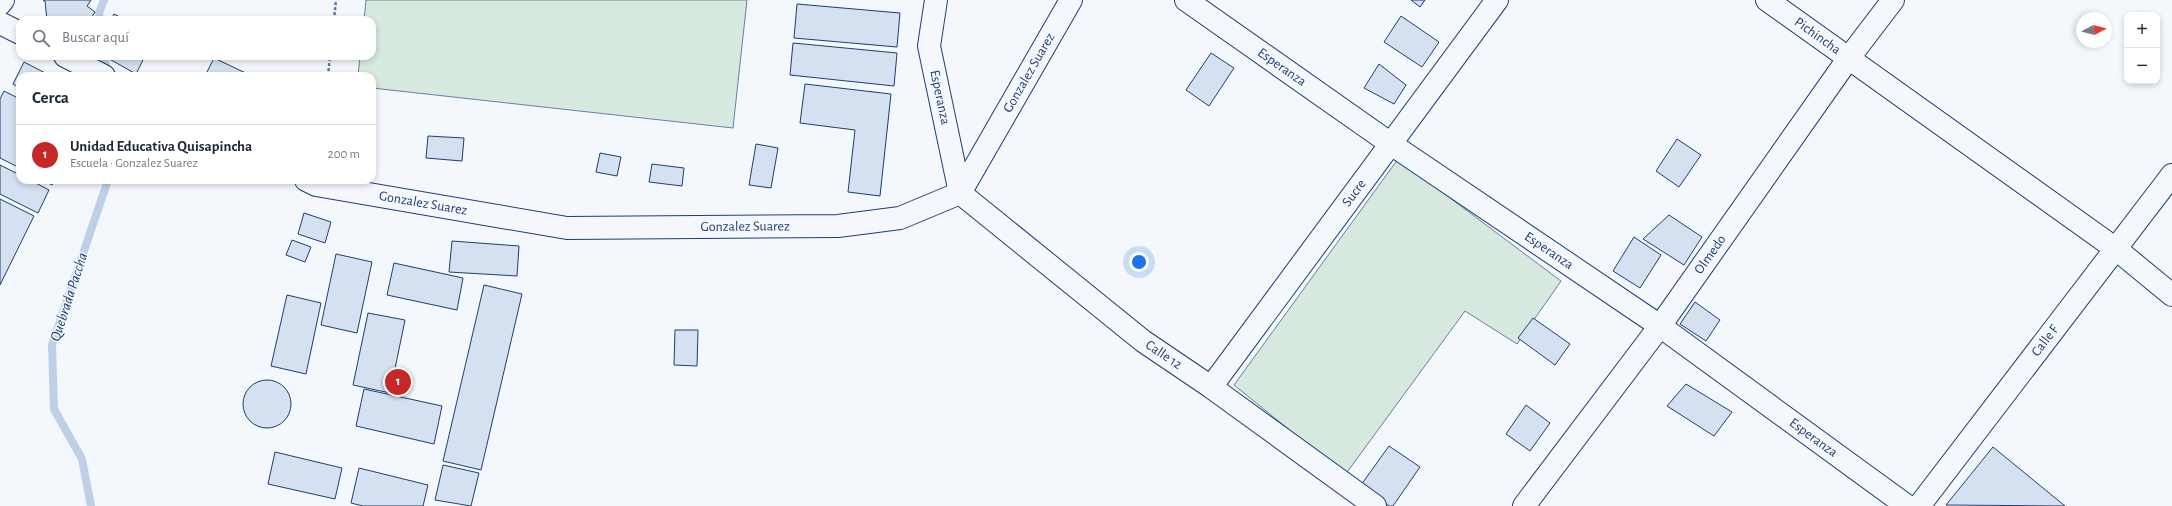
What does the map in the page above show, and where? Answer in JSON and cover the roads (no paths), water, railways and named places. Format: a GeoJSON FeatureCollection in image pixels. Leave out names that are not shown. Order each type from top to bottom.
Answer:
{"type":"FeatureCollection","features":[{"type":"Feature","properties":{"kind":"street"},"geometry":{"type":"LineString","coordinates":[[0,4],[2,0]]}},
{"type":"Feature","properties":{"kind":"street","name":"Esperanza"},"geometry":{"type":"LineString","coordinates":[[936,0],[929,46],[960,194]]}},
{"type":"Feature","properties":{"kind":"street","name":"Gonzalez Suarez"},"geometry":{"type":"LineString","coordinates":[[314,184],[567,228],[838,226],[900,218],[960,194],[1071,0]]}},
{"type":"Feature","properties":{"kind":"street","name":"Esperanza"},"geometry":{"type":"LineString","coordinates":[[1186,0],[1391,144],[1660,326],[1907,506]]}},
{"type":"Feature","properties":{"kind":"street","name":"Sucre"},"geometry":{"type":"LineString","coordinates":[[1212,387],[1497,0]]}},
{"type":"Feature","properties":{"kind":"street","name":"Pichincha"},"geometry":{"type":"LineString","coordinates":[[1767,0],[2116,249],[2172,296]]}},
{"type":"Feature","properties":{"kind":"street","name":"Olmedo"},"geometry":{"type":"LineString","coordinates":[[1524,506],[1660,326],[1848,59],[1893,0]]}},
{"type":"Feature","properties":{"kind":"street"},"geometry":{"type":"LineString","coordinates":[[0,22],[16,31]]}},
{"type":"Feature","properties":{"kind":"street"},"geometry":{"type":"LineString","coordinates":[[73,60],[96,72]]}},
{"type":"Feature","properties":{"kind":"street","name":"Calle F"},"geometry":{"type":"LineString","coordinates":[[1919,506],[2172,175]]}},
{"type":"Feature","properties":{"kind":"street","name":"Calle 12"},"geometry":{"type":"LineString","coordinates":[[960,194],[1143,341],[1212,387],[1375,506]]}},
{"type":"Feature","properties":{"kind":"waterway","name":"Quebrada Paccha"},"geometry":{"type":"LineString","coordinates":[[99,16],[99,13],[104,0]]}},
{"type":"Feature","properties":{"kind":"waterway","name":"Quebrada Paccha"},"geometry":{"type":"LineString","coordinates":[[105,60],[106,67]]}},
{"type":"Feature","properties":{"kind":"waterway","name":"Quebrada Paccha"},"geometry":{"type":"LineString","coordinates":[[91,506],[82,459],[54,409],[52,345],[107,184]]}},
{"type":"Feature","properties":{"kind":"place","name":"Unidad Educativa Quisapincha"},"geometry":{"type":"Point","coordinates":[398,382]}}]}
